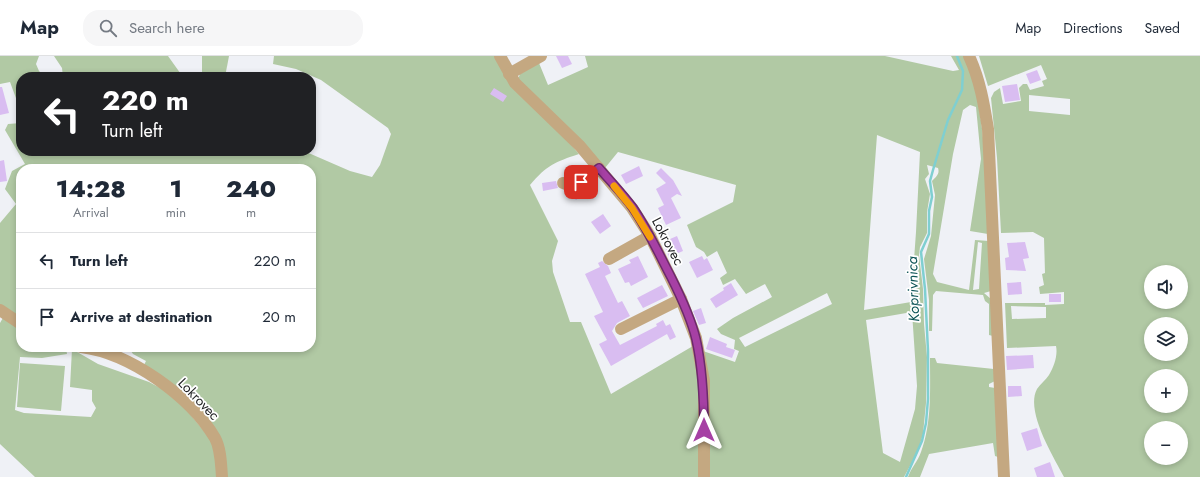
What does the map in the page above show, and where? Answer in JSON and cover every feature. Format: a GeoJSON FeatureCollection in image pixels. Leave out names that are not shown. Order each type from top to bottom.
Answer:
{"type":"FeatureCollection","features":[{"type":"Feature","properties":{"kind":"street","name":"Lokrovec"},"geometry":{"type":"LineString","coordinates":[[500,56],[509,74],[526,96],[555,120],[599,168],[632,208],[650,236],[682,299],[696,338],[704,381],[704,477]]}},
{"type":"Feature","properties":{"kind":"street"},"geometry":{"type":"LineString","coordinates":[[509,74],[541,56]]}},
{"type":"Feature","properties":{"kind":"street"},"geometry":{"type":"LineString","coordinates":[[969,56],[976,70],[984,101],[988,130],[1004,477]]}},
{"type":"Feature","properties":{"kind":"street"},"geometry":{"type":"LineString","coordinates":[[563,183],[574,185],[581,182],[599,168]]}},
{"type":"Feature","properties":{"kind":"street"},"geometry":{"type":"LineString","coordinates":[[609,259],[650,236]]}},
{"type":"Feature","properties":{"kind":"street"},"geometry":{"type":"LineString","coordinates":[[622,329],[682,299]]}},
{"type":"Feature","properties":{"kind":"street"},"geometry":{"type":"LineString","coordinates":[[0,310],[16,321]]}},
{"type":"Feature","properties":{"kind":"street","name":"Lokrovec"},"geometry":{"type":"LineString","coordinates":[[102,352],[110,354],[140,369],[178,395],[206,425],[216,439],[222,477]]}},
{"type":"Feature","properties":{"kind":"green space"},"geometry":{"type":"Polygon","coordinates":[[[0,56],[39,56],[36,64],[40,72],[16,72],[16,98],[10,82],[0,84],[0,56]]]}},
{"type":"Feature","properties":{"kind":"green space"},"geometry":{"type":"Polygon","coordinates":[[[54,56],[168,56],[179,72],[62,72],[62,68],[54,56]]]}},
{"type":"Feature","properties":{"kind":"green space"},"geometry":{"type":"Polygon","coordinates":[[[202,56],[229,56],[226,72],[202,72],[202,56]]]}},
{"type":"Feature","properties":{"kind":"green space"},"geometry":{"type":"Polygon","coordinates":[[[274,56],[495,56],[579,154],[552,165],[541,173],[530,185],[558,241],[552,261],[553,272],[570,322],[581,322],[611,394],[693,346],[698,374],[699,477],[225,477],[219,440],[144,365],[146,361],[132,352],[316,352],[316,164],[25,164],[20,156],[316,156],[350,171],[372,177],[380,165],[391,134],[388,128],[316,78],[316,72],[303,72],[273,64],[274,56]]]}},
{"type":"Feature","properties":{"kind":"green space"},"geometry":{"type":"Polygon","coordinates":[[[585,56],[885,56],[953,71],[959,70],[951,56],[965,56],[977,99],[984,144],[988,234],[970,231],[981,159],[976,107],[970,105],[963,110],[953,154],[933,274],[937,282],[969,290],[975,240],[989,241],[991,291],[984,293],[991,299],[993,336],[989,335],[989,304],[985,301],[983,295],[936,291],[933,295],[932,331],[929,331],[929,300],[924,259],[931,236],[935,195],[932,181],[937,175],[938,168],[927,165],[929,174],[925,179],[930,194],[927,212],[927,233],[920,247],[919,255],[923,289],[927,357],[926,403],[923,434],[918,451],[904,477],[709,477],[703,351],[735,362],[739,351],[734,349],[735,340],[721,334],[717,329],[733,318],[772,297],[765,284],[746,294],[735,279],[723,285],[720,278],[727,273],[717,251],[707,257],[704,252],[696,247],[687,225],[733,202],[736,185],[618,152],[605,168],[518,79],[520,74],[539,63],[548,85],[588,67],[585,56]],[[877,135],[864,310],[911,302],[920,152],[877,135]],[[978,242],[973,290],[979,289],[982,243],[978,242]],[[827,293],[739,338],[745,347],[832,304],[827,293]],[[912,312],[866,320],[883,453],[900,462],[915,409],[917,386],[912,312]]]}},
{"type":"Feature","properties":{"kind":"green space"},"geometry":{"type":"Polygon","coordinates":[[[979,56],[1200,56],[1200,477],[1064,477],[1047,446],[1037,421],[1034,398],[1037,389],[1048,377],[1055,361],[1056,346],[1007,348],[1005,303],[1045,303],[1045,305],[1064,304],[1064,292],[1040,294],[1039,287],[1044,285],[1042,274],[1045,273],[1044,238],[1033,232],[1001,233],[997,158],[991,98],[994,92],[1000,88],[1003,104],[1021,101],[1019,88],[1023,84],[1027,84],[1030,90],[1044,86],[1042,81],[1047,79],[1041,65],[988,86],[979,56]],[[1029,95],[1029,111],[1070,115],[1070,99],[1029,95]],[[1011,306],[1012,319],[1046,318],[1046,307],[1011,306]]]}},
{"type":"Feature","properties":{"kind":"green space"},"geometry":{"type":"Polygon","coordinates":[[[16,123],[16,149],[5,130],[8,124],[16,123]]]}},
{"type":"Feature","properties":{"kind":"green space"},"geometry":{"type":"Polygon","coordinates":[[[16,169],[16,204],[5,189],[12,171],[16,169]]]}},
{"type":"Feature","properties":{"kind":"green space"},"geometry":{"type":"Polygon","coordinates":[[[16,204],[16,317],[0,307],[0,223],[16,204]]]}},
{"type":"Feature","properties":{"kind":"green space"},"geometry":{"type":"Polygon","coordinates":[[[4,316],[16,324],[16,352],[67,352],[67,354],[42,358],[20,357],[15,410],[24,413],[91,417],[96,408],[92,401],[92,390],[70,387],[72,352],[77,352],[98,364],[149,382],[175,396],[213,442],[219,477],[35,477],[0,444],[0,323],[4,316]]]}},
{"type":"Feature","properties":{"kind":"green space"},"geometry":{"type":"Polygon","coordinates":[[[930,358],[935,358],[937,363],[994,369],[995,381],[989,384],[989,387],[995,388],[998,457],[995,456],[993,443],[929,454],[920,477],[908,477],[920,455],[925,441],[930,406],[930,358]]]}},
{"type":"Feature","properties":{"kind":"green space"},"geometry":{"type":"Polygon","coordinates":[[[20,363],[65,366],[61,411],[17,407],[20,363]]]}},
{"type":"Feature","properties":{"kind":"building"},"geometry":{"type":"Polygon","coordinates":[[[556,56],[568,56],[572,64],[562,68],[556,56]]]}},
{"type":"Feature","properties":{"kind":"building"},"geometry":{"type":"Polygon","coordinates":[[[1037,70],[1041,80],[1030,84],[1026,74],[1037,70]]]}},
{"type":"Feature","properties":{"kind":"building"},"geometry":{"type":"Polygon","coordinates":[[[1017,84],[1020,100],[1005,102],[1002,86],[1017,84]]]}},
{"type":"Feature","properties":{"kind":"building"},"geometry":{"type":"Polygon","coordinates":[[[0,87],[2,87],[9,113],[0,115],[0,87]]]}},
{"type":"Feature","properties":{"kind":"building"},"geometry":{"type":"Polygon","coordinates":[[[494,88],[507,96],[503,102],[490,94],[494,88]]]}},
{"type":"Feature","properties":{"kind":"building"},"geometry":{"type":"Polygon","coordinates":[[[4,160],[7,181],[0,182],[0,161],[4,160]]]}},
{"type":"Feature","properties":{"kind":"building"},"geometry":{"type":"Polygon","coordinates":[[[639,166],[643,176],[626,184],[621,175],[639,166]]]}},
{"type":"Feature","properties":{"kind":"building"},"geometry":{"type":"Polygon","coordinates":[[[661,168],[673,180],[682,196],[677,194],[671,198],[681,218],[666,225],[658,208],[664,205],[656,189],[666,183],[656,173],[661,168]]]}},
{"type":"Feature","properties":{"kind":"building"},"geometry":{"type":"Polygon","coordinates":[[[556,181],[558,188],[543,191],[542,183],[556,181]]]}},
{"type":"Feature","properties":{"kind":"building"},"geometry":{"type":"Polygon","coordinates":[[[580,191],[583,194],[576,200],[569,192],[580,191]]]}},
{"type":"Feature","properties":{"kind":"building"},"geometry":{"type":"Polygon","coordinates":[[[603,214],[611,226],[600,234],[591,222],[603,214]]]}},
{"type":"Feature","properties":{"kind":"building"},"geometry":{"type":"Polygon","coordinates":[[[677,236],[683,251],[669,257],[663,242],[677,236]]]}},
{"type":"Feature","properties":{"kind":"building"},"geometry":{"type":"Polygon","coordinates":[[[1025,242],[1029,258],[1023,259],[1026,271],[1006,270],[1005,258],[1009,257],[1007,243],[1025,242]]]}},
{"type":"Feature","properties":{"kind":"building"},"geometry":{"type":"Polygon","coordinates":[[[638,256],[648,277],[631,286],[629,282],[625,283],[618,269],[631,263],[629,260],[638,256]]]}},
{"type":"Feature","properties":{"kind":"building"},"geometry":{"type":"Polygon","coordinates":[[[702,256],[704,260],[707,258],[713,270],[697,278],[689,262],[702,256]]]}},
{"type":"Feature","properties":{"kind":"building"},"geometry":{"type":"Polygon","coordinates":[[[602,261],[608,266],[611,273],[605,276],[618,303],[622,301],[630,316],[617,323],[612,331],[620,345],[657,326],[656,324],[663,320],[666,326],[670,324],[676,337],[670,340],[667,334],[611,366],[599,344],[607,340],[594,316],[603,312],[585,274],[600,267],[598,263],[602,261]]]}},
{"type":"Feature","properties":{"kind":"building"},"geometry":{"type":"Polygon","coordinates":[[[1021,282],[1022,294],[1008,295],[1007,283],[1021,282]]]}},
{"type":"Feature","properties":{"kind":"building"},"geometry":{"type":"Polygon","coordinates":[[[731,283],[738,295],[716,308],[710,299],[724,290],[723,288],[731,283]]]}},
{"type":"Feature","properties":{"kind":"building"},"geometry":{"type":"Polygon","coordinates":[[[662,285],[668,296],[643,308],[637,298],[662,285]]]}},
{"type":"Feature","properties":{"kind":"building"},"geometry":{"type":"Polygon","coordinates":[[[1049,294],[1061,294],[1061,302],[1049,302],[1049,294]]]}},
{"type":"Feature","properties":{"kind":"building"},"geometry":{"type":"Polygon","coordinates":[[[701,308],[706,323],[699,325],[693,311],[701,308]]]}},
{"type":"Feature","properties":{"kind":"building"},"geometry":{"type":"Polygon","coordinates":[[[710,337],[727,344],[726,347],[735,350],[732,358],[706,349],[710,337]]]}},
{"type":"Feature","properties":{"kind":"building"},"geometry":{"type":"Polygon","coordinates":[[[1033,355],[1034,368],[1007,370],[1006,356],[1033,355]]]}},
{"type":"Feature","properties":{"kind":"building"},"geometry":{"type":"Polygon","coordinates":[[[1008,386],[1021,386],[1022,396],[1008,397],[1008,386]]]}},
{"type":"Feature","properties":{"kind":"building"},"geometry":{"type":"Polygon","coordinates":[[[1037,428],[1042,446],[1027,451],[1021,433],[1037,428]]]}},
{"type":"Feature","properties":{"kind":"building"},"geometry":{"type":"Polygon","coordinates":[[[1050,462],[1055,477],[1037,477],[1034,468],[1050,462]]]}},
{"type":"Feature","properties":{"kind":"waterway","name":"Koprivnica"},"geometry":{"type":"LineString","coordinates":[[906,477],[922,441],[926,423],[928,399],[928,351],[925,289],[921,252],[929,234],[929,211],[932,197],[930,181],[948,120],[962,90],[963,71],[957,56]]}},
{"type":"Feature","properties":{"kind":"slow traffic"},"geometry":{"type":"LineString","coordinates":[[614,186],[632,208],[650,237]]}},
{"type":"Feature","properties":{"kind":"route"},"geometry":{"type":"LineString","coordinates":[[581,182],[591,176],[599,168],[609,179],[632,208],[650,236],[682,299],[696,338],[704,381],[704,430]]}}]}
